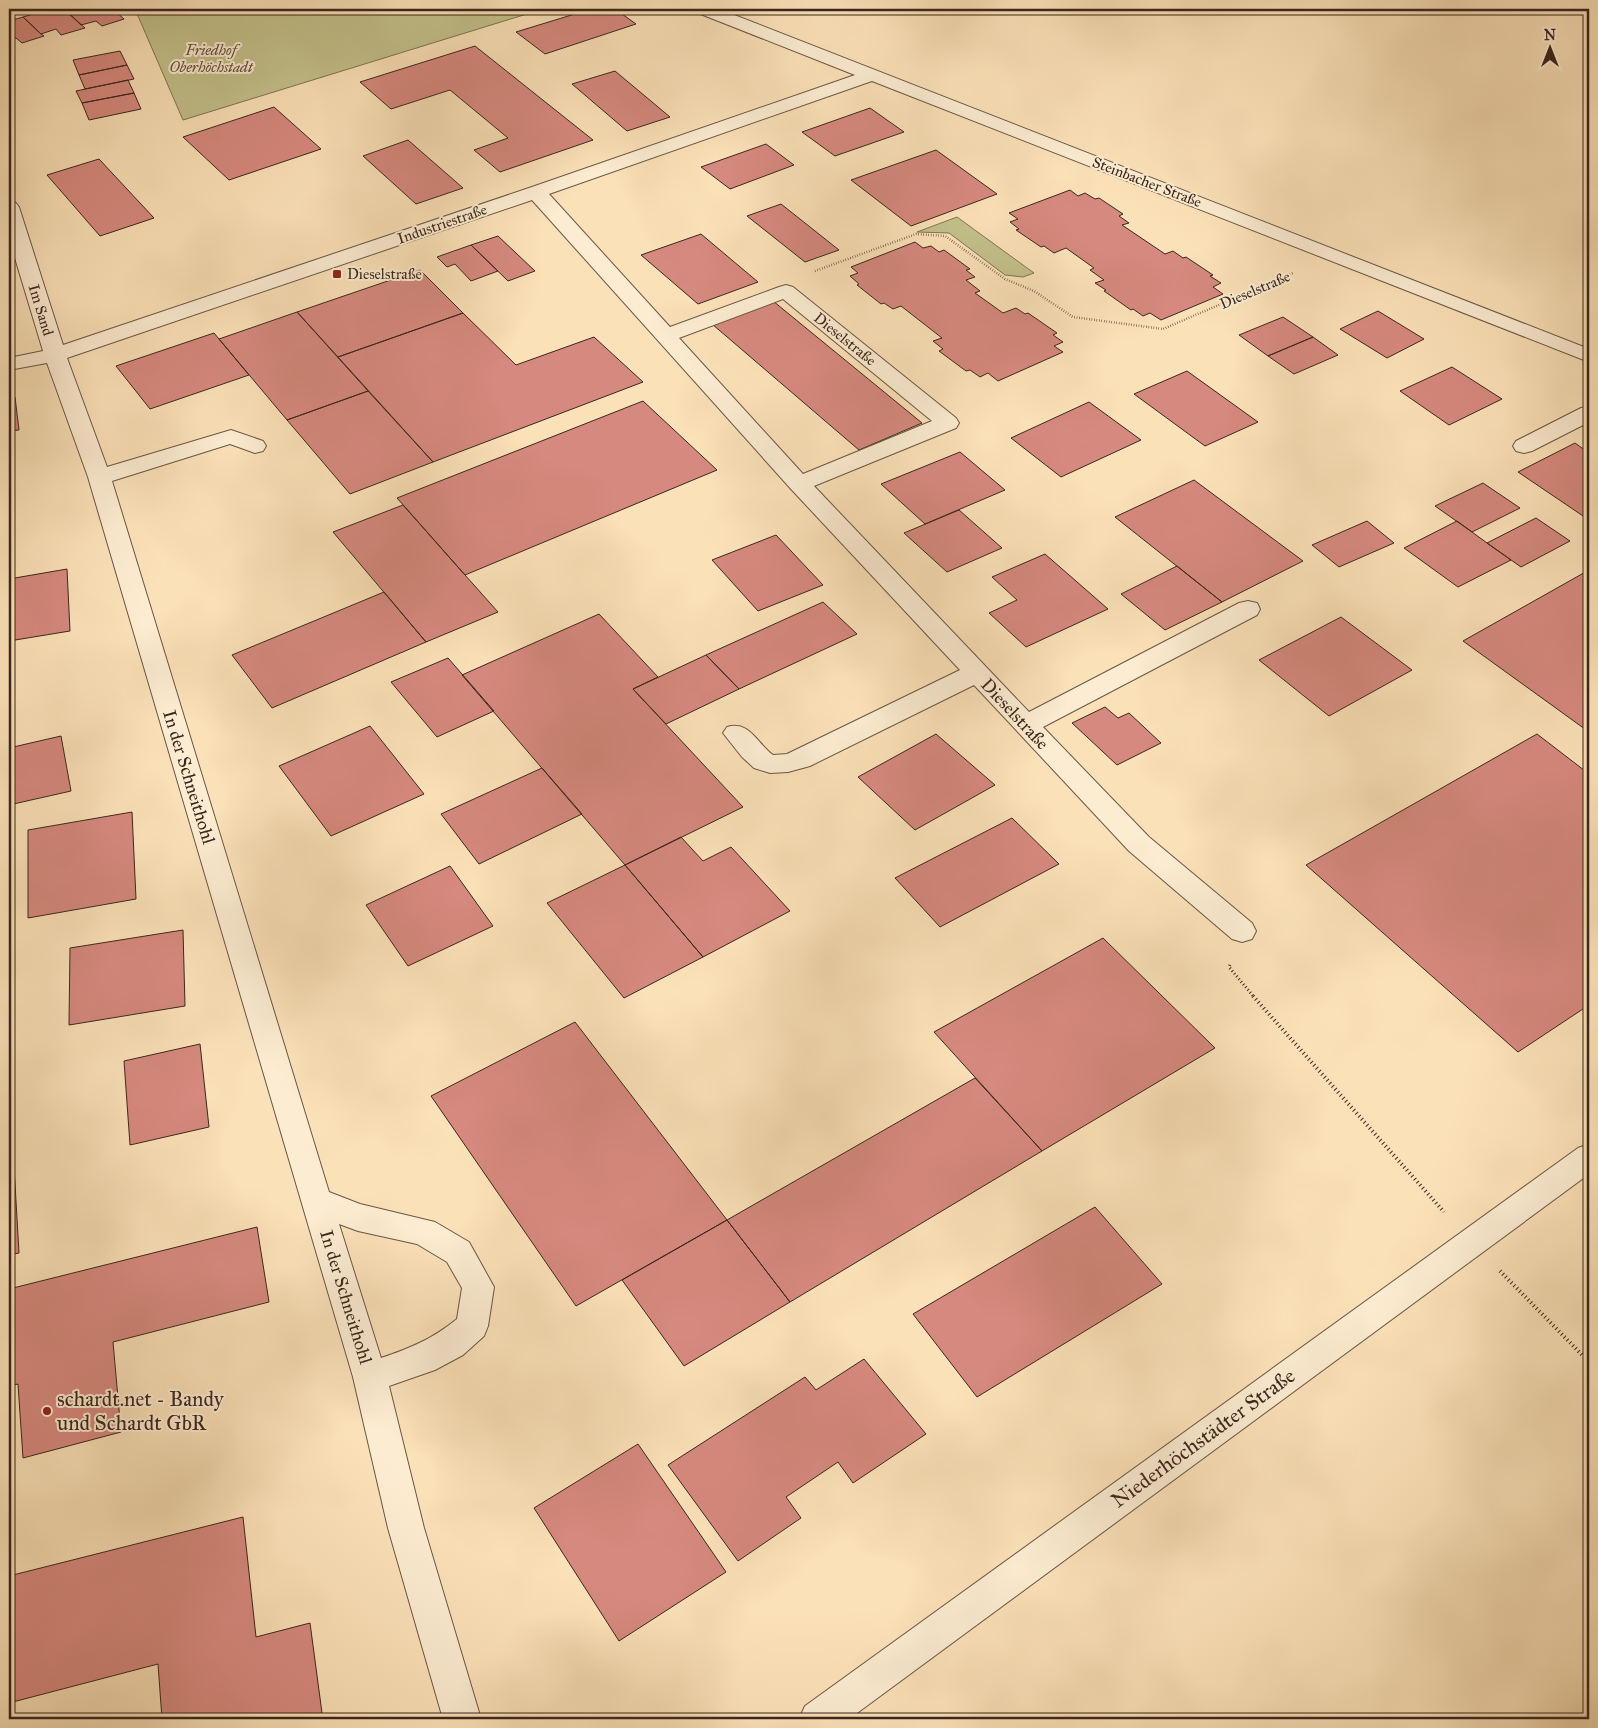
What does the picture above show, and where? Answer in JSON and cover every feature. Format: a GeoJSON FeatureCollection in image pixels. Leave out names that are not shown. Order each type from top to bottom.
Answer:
{"type":"FeatureCollection","features":[{"type":"Feature","properties":{"kind":"street","name":"Steinbacher Straße"},"geometry":{"type":"LineString","coordinates":[[704,9],[1589,356]]}},
{"type":"Feature","properties":{"kind":"street","name":"Industriestraße"},"geometry":{"type":"LineString","coordinates":[[9,364],[55,355],[536,192],[872,75]]}},
{"type":"Feature","properties":{"kind":"street","name":"Dieselstraße"},"geometry":{"type":"LineString","coordinates":[[536,192],[799,484],[1138,844],[1242,931]]}},
{"type":"Feature","properties":{"kind":"street","name":"Im Sand"},"geometry":{"type":"LineString","coordinates":[[9,207],[55,355]]}},
{"type":"Feature","properties":{"kind":"street","name":"Dieselstraße"},"geometry":{"type":"LineString","coordinates":[[666,336],[786,291],[948,423],[799,484]]}},
{"type":"Feature","properties":{"kind":"street","name":"In der Schneithohl"},"geometry":{"type":"LineString","coordinates":[[55,355],[99,478],[316,1201],[370,1377],[423,1359],[458,1338],[472,1326],[478,1287],[458,1252],[424,1232],[358,1217],[316,1201]]}},
{"type":"Feature","properties":{"kind":"street"},"geometry":{"type":"LineString","coordinates":[[1524,446],[1589,413]]}},
{"type":"Feature","properties":{"kind":"street"},"geometry":{"type":"LineString","coordinates":[[99,478],[231,437],[254,446]]}},
{"type":"Feature","properties":{"kind":"street"},"geometry":{"type":"LineString","coordinates":[[1025,725],[1248,609]]}},
{"type":"Feature","properties":{"kind":"street"},"geometry":{"type":"LineString","coordinates":[[736,733],[765,764],[784,766],[976,673]]}},
{"type":"Feature","properties":{"kind":"street","name":"Niederhöchstädter Straße"},"geometry":{"type":"LineString","coordinates":[[818,1719],[1589,1157]]}},
{"type":"Feature","properties":{"kind":"street"},"geometry":{"type":"LineString","coordinates":[[370,1377],[406,1528],[462,1719]]}},
{"type":"Feature","properties":{"kind":"path","name":"Dieselstraße"},"geometry":{"type":"LineString","coordinates":[[932,235],[945,236],[1005,278],[1034,291],[1073,317],[1163,329],[1334,256]]}},
{"type":"Feature","properties":{"kind":"path"},"geometry":{"type":"LineString","coordinates":[[1242,931],[1229,967],[1260,1005],[1419,1184]]}},
{"type":"Feature","properties":{"kind":"path"},"geometry":{"type":"LineString","coordinates":[[1471,1242],[1589,1362]]}},
{"type":"Feature","properties":{"kind":"green space","name":"Friedhof Oberhöchstadt"},"geometry":{"type":"Polygon","coordinates":[[[135,9],[543,9],[183,120],[135,9]]]}},
{"type":"Feature","properties":{"kind":"green space"},"geometry":{"type":"Polygon","coordinates":[[[957,217],[1034,273],[1023,277],[1005,275],[949,233],[917,232],[957,217]]]}},
{"type":"Feature","properties":{"kind":"building"},"geometry":{"type":"Polygon","coordinates":[[[64,9],[85,28],[61,35],[56,29],[41,34],[23,17],[40,12],[43,14],[64,9]]]}},
{"type":"Feature","properties":{"kind":"building"},"geometry":{"type":"Polygon","coordinates":[[[64,9],[113,9],[124,19],[102,26],[96,21],[81,25],[64,9]]]}},
{"type":"Feature","properties":{"kind":"building"},"geometry":{"type":"Polygon","coordinates":[[[571,9],[615,9],[636,24],[545,54],[516,32],[578,13],[571,9]]]}},
{"type":"Feature","properties":{"kind":"building"},"geometry":{"type":"Polygon","coordinates":[[[23,17],[44,36],[22,43],[16,38],[9,40],[9,21],[23,17]]]}},
{"type":"Feature","properties":{"kind":"building"},"geometry":{"type":"Polygon","coordinates":[[[475,46],[593,140],[500,172],[474,150],[508,138],[450,90],[391,109],[360,82],[475,46]]]}},
{"type":"Feature","properties":{"kind":"building"},"geometry":{"type":"Polygon","coordinates":[[[120,51],[127,65],[79,75],[73,60],[120,51]]]}},
{"type":"Feature","properties":{"kind":"building"},"geometry":{"type":"Polygon","coordinates":[[[127,65],[134,79],[85,89],[79,75],[127,65]]]}},
{"type":"Feature","properties":{"kind":"building"},"geometry":{"type":"Polygon","coordinates":[[[615,71],[670,117],[627,131],[572,84],[615,71]]]}},
{"type":"Feature","properties":{"kind":"building"},"geometry":{"type":"Polygon","coordinates":[[[128,80],[134,93],[82,103],[76,91],[128,80]]]}},
{"type":"Feature","properties":{"kind":"building"},"geometry":{"type":"Polygon","coordinates":[[[134,93],[141,109],[89,120],[82,103],[134,93]]]}},
{"type":"Feature","properties":{"kind":"building"},"geometry":{"type":"Polygon","coordinates":[[[274,107],[321,149],[229,180],[183,137],[274,107]]]}},
{"type":"Feature","properties":{"kind":"building"},"geometry":{"type":"Polygon","coordinates":[[[870,108],[904,132],[835,156],[802,132],[870,108]]]}},
{"type":"Feature","properties":{"kind":"building"},"geometry":{"type":"Polygon","coordinates":[[[408,140],[463,188],[416,204],[363,156],[408,140]]]}},
{"type":"Feature","properties":{"kind":"building"},"geometry":{"type":"Polygon","coordinates":[[[766,144],[794,165],[730,189],[701,167],[766,144]]]}},
{"type":"Feature","properties":{"kind":"building"},"geometry":{"type":"Polygon","coordinates":[[[936,150],[997,194],[911,226],[851,180],[936,150]]]}},
{"type":"Feature","properties":{"kind":"building"},"geometry":{"type":"Polygon","coordinates":[[[99,159],[154,218],[100,236],[47,175],[99,159]]]}},
{"type":"Feature","properties":{"kind":"building"},"geometry":{"type":"Polygon","coordinates":[[[1070,190],[1078,196],[1085,193],[1095,199],[1099,198],[1123,214],[1119,216],[1129,223],[1122,225],[1165,254],[1173,251],[1183,258],[1186,257],[1213,275],[1210,276],[1221,283],[1213,287],[1223,294],[1161,320],[1150,313],[1143,316],[1104,291],[1106,290],[1095,283],[1104,280],[1090,270],[1094,268],[1066,248],[1054,253],[1044,246],[1041,247],[1016,230],[1019,229],[1010,222],[1018,219],[1009,213],[1070,190]]]}},
{"type":"Feature","properties":{"kind":"building"},"geometry":{"type":"Polygon","coordinates":[[[781,204],[839,250],[805,262],[747,216],[781,204]]]}},
{"type":"Feature","properties":{"kind":"building"},"geometry":{"type":"Polygon","coordinates":[[[701,234],[758,282],[698,304],[641,255],[701,234]]]}},
{"type":"Feature","properties":{"kind":"building"},"geometry":{"type":"Polygon","coordinates":[[[498,236],[535,271],[508,281],[471,245],[498,236]]]}},
{"type":"Feature","properties":{"kind":"building"},"geometry":{"type":"Polygon","coordinates":[[[915,242],[923,248],[931,246],[939,252],[944,250],[970,269],[966,270],[975,277],[966,280],[980,291],[975,293],[1003,313],[1016,308],[1025,314],[1028,313],[1057,333],[1053,335],[1063,342],[1054,346],[1063,352],[998,381],[988,373],[980,377],[970,370],[966,371],[939,351],[943,349],[933,341],[942,338],[901,306],[893,309],[884,303],[881,304],[857,285],[859,284],[850,276],[858,273],[851,267],[915,242]]]}},
{"type":"Feature","properties":{"kind":"building"},"geometry":{"type":"Polygon","coordinates":[[[471,245],[498,271],[471,281],[455,264],[447,267],[437,257],[471,245]]]}},
{"type":"Feature","properties":{"kind":"building"},"geometry":{"type":"Polygon","coordinates":[[[420,270],[463,313],[338,357],[297,312],[420,270]]]}},
{"type":"Feature","properties":{"kind":"building"},"geometry":{"type":"Polygon","coordinates":[[[773,301],[922,423],[859,450],[712,324],[773,301]]]}},
{"type":"Feature","properties":{"kind":"building"},"geometry":{"type":"Polygon","coordinates":[[[1378,311],[1424,339],[1387,358],[1340,329],[1378,311]]]}},
{"type":"Feature","properties":{"kind":"building"},"geometry":{"type":"Polygon","coordinates":[[[297,312],[368,391],[287,420],[219,339],[297,312]]]}},
{"type":"Feature","properties":{"kind":"building"},"geometry":{"type":"Polygon","coordinates":[[[463,313],[516,365],[594,337],[643,382],[433,462],[338,357],[463,313]]]}},
{"type":"Feature","properties":{"kind":"building"},"geometry":{"type":"Polygon","coordinates":[[[1283,317],[1313,337],[1268,356],[1239,335],[1283,317]]]}},
{"type":"Feature","properties":{"kind":"building"},"geometry":{"type":"Polygon","coordinates":[[[214,333],[249,375],[150,409],[116,366],[214,333]]]}},
{"type":"Feature","properties":{"kind":"building"},"geometry":{"type":"Polygon","coordinates":[[[1313,337],[1338,355],[1294,374],[1268,356],[1313,337]]]}},
{"type":"Feature","properties":{"kind":"building"},"geometry":{"type":"Polygon","coordinates":[[[1452,367],[1502,399],[1449,425],[1400,391],[1452,367]]]}},
{"type":"Feature","properties":{"kind":"building"},"geometry":{"type":"Polygon","coordinates":[[[1187,371],[1258,422],[1205,446],[1134,394],[1187,371]]]}},
{"type":"Feature","properties":{"kind":"building"},"geometry":{"type":"Polygon","coordinates":[[[368,391],[433,462],[350,494],[287,420],[368,391]]]}},
{"type":"Feature","properties":{"kind":"building"},"geometry":{"type":"Polygon","coordinates":[[[15,397],[19,430],[9,431],[9,398],[15,397]]]}},
{"type":"Feature","properties":{"kind":"building"},"geometry":{"type":"Polygon","coordinates":[[[643,401],[717,470],[465,575],[397,498],[643,401]]]}},
{"type":"Feature","properties":{"kind":"building"},"geometry":{"type":"Polygon","coordinates":[[[1089,402],[1141,440],[1061,477],[1011,438],[1089,402]]]}},
{"type":"Feature","properties":{"kind":"building"},"geometry":{"type":"Polygon","coordinates":[[[1575,443],[1589,453],[1589,520],[1518,472],[1575,443]]]}},
{"type":"Feature","properties":{"kind":"building"},"geometry":{"type":"Polygon","coordinates":[[[960,452],[1005,490],[925,524],[881,484],[960,452]]]}},
{"type":"Feature","properties":{"kind":"building"},"geometry":{"type":"Polygon","coordinates":[[[1194,480],[1303,561],[1222,602],[1115,517],[1194,480]]]}},
{"type":"Feature","properties":{"kind":"building"},"geometry":{"type":"Polygon","coordinates":[[[1483,483],[1520,508],[1472,532],[1435,506],[1483,483]]]}},
{"type":"Feature","properties":{"kind":"building"},"geometry":{"type":"Polygon","coordinates":[[[403,505],[498,612],[426,642],[333,532],[403,505]]]}},
{"type":"Feature","properties":{"kind":"building"},"geometry":{"type":"Polygon","coordinates":[[[959,510],[1002,548],[947,572],[904,533],[959,510]]]}},
{"type":"Feature","properties":{"kind":"building"},"geometry":{"type":"Polygon","coordinates":[[[1536,518],[1570,541],[1521,567],[1487,543],[1536,518]]]}},
{"type":"Feature","properties":{"kind":"building"},"geometry":{"type":"Polygon","coordinates":[[[1367,521],[1394,543],[1339,567],[1312,545],[1367,521]]]}},
{"type":"Feature","properties":{"kind":"building"},"geometry":{"type":"Polygon","coordinates":[[[1457,521],[1511,560],[1458,587],[1404,548],[1457,521]]]}},
{"type":"Feature","properties":{"kind":"building"},"geometry":{"type":"Polygon","coordinates":[[[776,535],[823,585],[758,611],[712,560],[776,535]]]}},
{"type":"Feature","properties":{"kind":"building"},"geometry":{"type":"Polygon","coordinates":[[[1045,554],[1108,609],[1026,647],[989,613],[1017,600],[992,577],[1045,554]]]}},
{"type":"Feature","properties":{"kind":"building"},"geometry":{"type":"Polygon","coordinates":[[[1177,566],[1222,602],[1165,630],[1121,594],[1177,566]]]}},
{"type":"Feature","properties":{"kind":"building"},"geometry":{"type":"Polygon","coordinates":[[[67,569],[70,631],[9,641],[9,579],[67,569]]]}},
{"type":"Feature","properties":{"kind":"building"},"geometry":{"type":"Polygon","coordinates":[[[1589,570],[1589,732],[1463,641],[1589,570]]]}},
{"type":"Feature","properties":{"kind":"building"},"geometry":{"type":"Polygon","coordinates":[[[384,592],[426,642],[272,708],[232,655],[384,592]]]}},
{"type":"Feature","properties":{"kind":"building"},"geometry":{"type":"Polygon","coordinates":[[[823,602],[857,634],[739,689],[706,655],[823,602]]]}},
{"type":"Feature","properties":{"kind":"building"},"geometry":{"type":"Polygon","coordinates":[[[599,614],[658,677],[633,689],[743,807],[625,865],[462,675],[599,614]]]}},
{"type":"Feature","properties":{"kind":"building"},"geometry":{"type":"Polygon","coordinates":[[[1341,617],[1412,670],[1329,716],[1259,660],[1341,617]]]}},
{"type":"Feature","properties":{"kind":"building"},"geometry":{"type":"Polygon","coordinates":[[[706,655],[739,689],[666,724],[633,689],[706,655]]]}},
{"type":"Feature","properties":{"kind":"building"},"geometry":{"type":"Polygon","coordinates":[[[448,658],[494,711],[437,737],[391,682],[448,658]]]}},
{"type":"Feature","properties":{"kind":"building"},"geometry":{"type":"Polygon","coordinates":[[[1105,707],[1118,718],[1129,713],[1161,743],[1117,765],[1072,723],[1105,707]]]}},
{"type":"Feature","properties":{"kind":"building"},"geometry":{"type":"Polygon","coordinates":[[[370,726],[424,794],[331,836],[279,766],[370,726]]]}},
{"type":"Feature","properties":{"kind":"building"},"geometry":{"type":"Polygon","coordinates":[[[936,734],[995,785],[915,830],[858,777],[936,734]]]}},
{"type":"Feature","properties":{"kind":"building"},"geometry":{"type":"Polygon","coordinates":[[[1537,734],[1589,774],[1589,1005],[1518,1052],[1306,865],[1537,734]]]}},
{"type":"Feature","properties":{"kind":"building"},"geometry":{"type":"Polygon","coordinates":[[[61,736],[71,791],[9,805],[9,748],[61,736]]]}},
{"type":"Feature","properties":{"kind":"building"},"geometry":{"type":"Polygon","coordinates":[[[542,768],[582,814],[479,864],[441,814],[542,768]]]}},
{"type":"Feature","properties":{"kind":"building"},"geometry":{"type":"Polygon","coordinates":[[[132,812],[136,899],[28,918],[28,830],[132,812]]]}},
{"type":"Feature","properties":{"kind":"building"},"geometry":{"type":"Polygon","coordinates":[[[1012,818],[1059,864],[940,927],[895,878],[1012,818]]]}},
{"type":"Feature","properties":{"kind":"building"},"geometry":{"type":"Polygon","coordinates":[[[681,837],[703,861],[731,847],[790,911],[703,957],[625,865],[681,837]]]}},
{"type":"Feature","properties":{"kind":"building"},"geometry":{"type":"Polygon","coordinates":[[[625,865],[703,957],[624,998],[547,903],[625,865]]]}},
{"type":"Feature","properties":{"kind":"building"},"geometry":{"type":"Polygon","coordinates":[[[450,866],[493,926],[408,966],[366,905],[450,866]]]}},
{"type":"Feature","properties":{"kind":"building"},"geometry":{"type":"Polygon","coordinates":[[[183,930],[185,1006],[69,1025],[70,948],[183,930]]]}},
{"type":"Feature","properties":{"kind":"building"},"geometry":{"type":"Polygon","coordinates":[[[1103,938],[1215,1048],[1042,1151],[934,1032],[1103,938]]]}},
{"type":"Feature","properties":{"kind":"building"},"geometry":{"type":"Polygon","coordinates":[[[575,1022],[727,1220],[576,1306],[431,1096],[575,1022]]]}},
{"type":"Feature","properties":{"kind":"building"},"geometry":{"type":"Polygon","coordinates":[[[200,1044],[209,1127],[130,1145],[124,1061],[200,1044]]]}},
{"type":"Feature","properties":{"kind":"building"},"geometry":{"type":"Polygon","coordinates":[[[975,1078],[1042,1151],[790,1302],[727,1220],[975,1078]]]}},
{"type":"Feature","properties":{"kind":"building"},"geometry":{"type":"Polygon","coordinates":[[[9,1080],[19,1253],[9,1255],[9,1080]]]}},
{"type":"Feature","properties":{"kind":"building"},"geometry":{"type":"Polygon","coordinates":[[[1095,1207],[1162,1284],[977,1397],[913,1314],[1095,1207]]]}},
{"type":"Feature","properties":{"kind":"building"},"geometry":{"type":"Polygon","coordinates":[[[727,1220],[790,1302],[684,1366],[622,1280],[727,1220]]]}},
{"type":"Feature","properties":{"kind":"building"},"geometry":{"type":"Polygon","coordinates":[[[257,1227],[269,1302],[113,1342],[121,1432],[23,1458],[18,1384],[9,1386],[9,1289],[257,1227]]]}},
{"type":"Feature","properties":{"kind":"building"},"geometry":{"type":"Polygon","coordinates":[[[864,1359],[926,1434],[853,1483],[838,1462],[786,1497],[801,1518],[738,1561],[668,1465],[805,1377],[816,1390],[864,1359]]]}},
{"type":"Feature","properties":{"kind":"building"},"geometry":{"type":"Polygon","coordinates":[[[638,1444],[726,1572],[619,1641],[534,1508],[638,1444]]]}},
{"type":"Feature","properties":{"kind":"building"},"geometry":{"type":"Polygon","coordinates":[[[243,1517],[256,1637],[310,1623],[322,1713],[298,1719],[162,1719],[158,1664],[9,1703],[9,1576],[243,1517]]]}},
{"type":"Feature","properties":{"kind":"place","name":"Dieselstraße"},"geometry":{"type":"Point","coordinates":[337,274]}},
{"type":"Feature","properties":{"kind":"place","name":"schardt.net - Bandy und Schardt GbR"},"geometry":{"type":"Point","coordinates":[47,1411]}}]}
